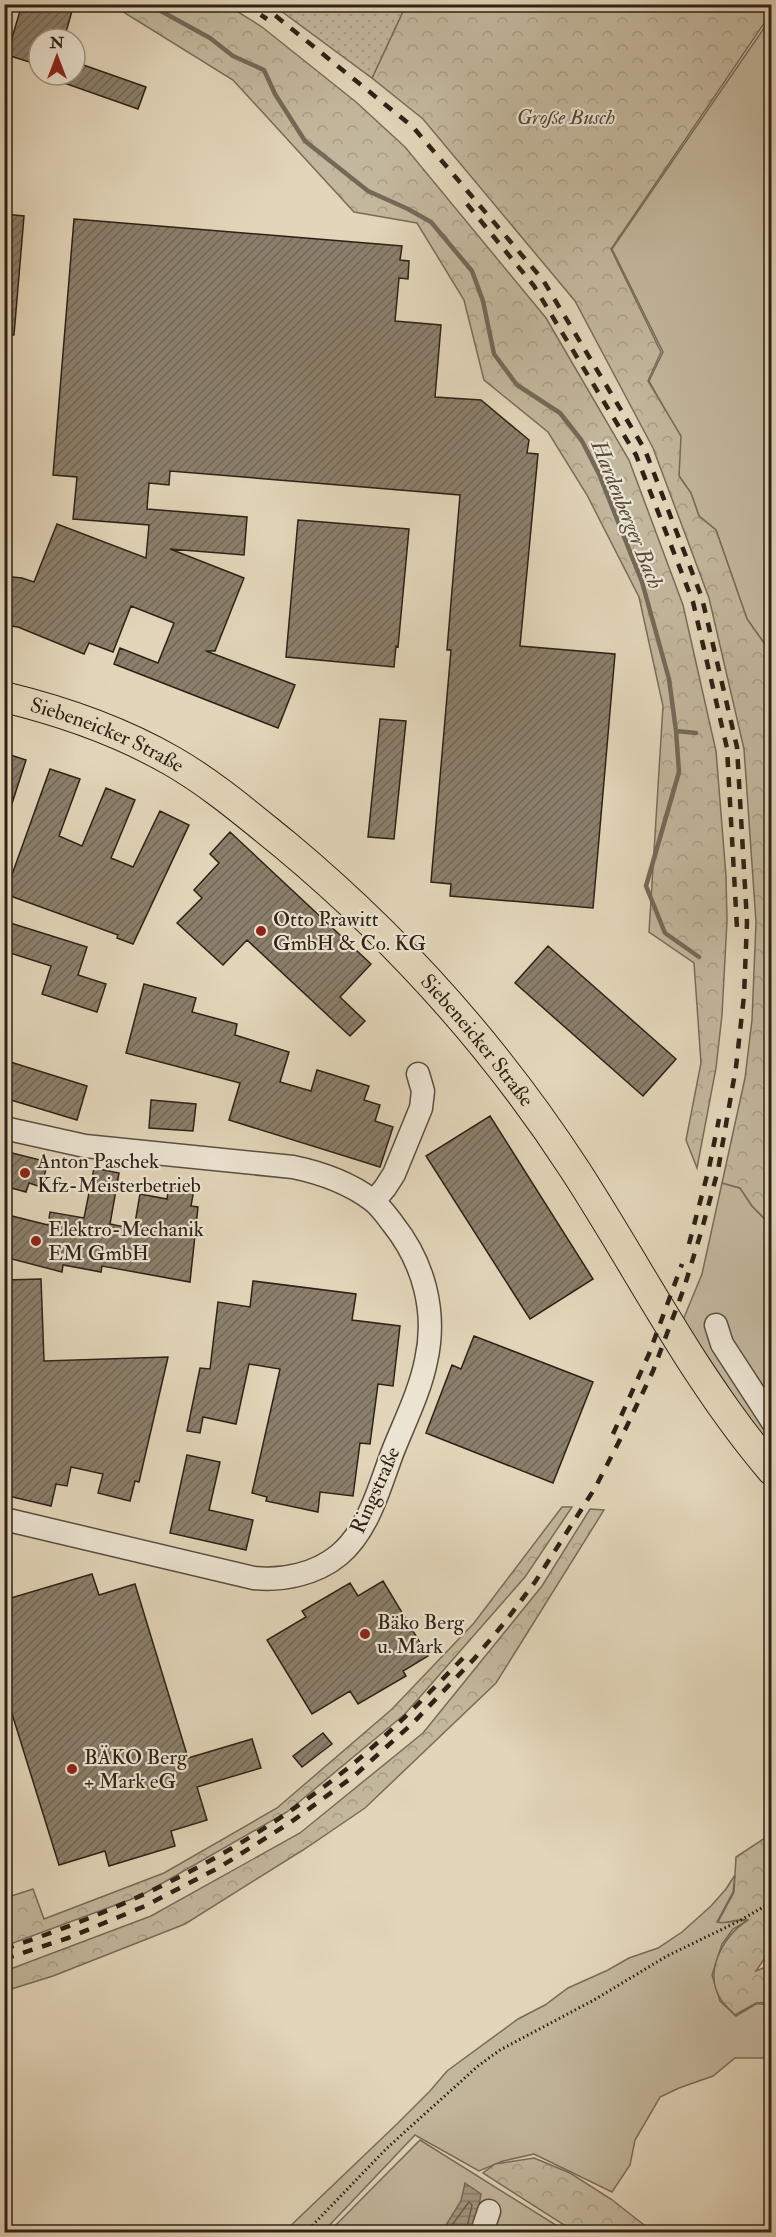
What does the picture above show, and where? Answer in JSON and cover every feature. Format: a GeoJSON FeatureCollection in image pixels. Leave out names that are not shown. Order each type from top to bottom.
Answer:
{"type":"FeatureCollection","features":[{"type":"Feature","properties":{"kind":"main road","name":"Siebeneicker Straße"},"geometry":{"type":"LineString","coordinates":[[4,697],[53,709],[130,740],[172,761],[238,806],[323,877],[364,915],[464,1019],[520,1090],[574,1170],[706,1381],[771,1470]]}},
{"type":"Feature","properties":{"kind":"street"},"geometry":{"type":"LineString","coordinates":[[374,1201],[394,1174],[421,1108],[423,1091],[418,1074]]}},
{"type":"Feature","properties":{"kind":"street","name":"Ringstraße"},"geometry":{"type":"LineString","coordinates":[[4,1128],[85,1146],[293,1167],[319,1172],[374,1201],[400,1232],[416,1259],[427,1295],[430,1315],[429,1342],[421,1381],[372,1507],[352,1542],[338,1556],[315,1569],[290,1578],[271,1580],[254,1578],[4,1519]]}},
{"type":"Feature","properties":{"kind":"street"},"geometry":{"type":"LineString","coordinates":[[716,1325],[722,1344],[771,1421]]}},
{"type":"Feature","properties":{"kind":"path"},"geometry":{"type":"LineString","coordinates":[[306,2232],[387,2148],[478,2066],[500,2050],[594,2000],[667,1956],[740,1921],[771,1902]]}},
{"type":"Feature","properties":{"kind":"green space"},"geometry":{"type":"Polygon","coordinates":[[[112,5],[227,5],[262,27],[356,102],[405,147],[546,318],[629,460],[683,605],[716,751],[726,876],[727,921],[722,1015],[716,1068],[697,1168],[686,1140],[701,1063],[694,963],[649,932],[663,706],[639,597],[587,495],[548,432],[484,380],[464,300],[417,223],[354,212],[233,80],[112,5]]]}},
{"type":"Feature","properties":{"kind":"green space"},"geometry":{"type":"Polygon","coordinates":[[[273,5],[406,5],[372,78],[273,5]]]}},
{"type":"Feature","properties":{"kind":"green space","name":"Große Busch"},"geometry":{"type":"Polygon","coordinates":[[[406,5],[771,5],[771,13],[611,249],[661,352],[648,381],[681,436],[679,476],[691,493],[699,516],[716,530],[747,619],[764,643],[771,664],[771,733],[766,750],[772,786],[771,1225],[752,1206],[740,1188],[722,1183],[745,1078],[752,1020],[756,922],[744,749],[709,598],[653,448],[575,301],[423,119],[372,78],[406,5]]]}},
{"type":"Feature","properties":{"kind":"green space"},"geometry":{"type":"Polygon","coordinates":[[[771,18],[771,664],[764,643],[747,619],[716,530],[699,516],[691,493],[679,476],[680,436],[649,381],[663,352],[612,249],[771,18]]]}},
{"type":"Feature","properties":{"kind":"green space"},"geometry":{"type":"Polygon","coordinates":[[[722,1183],[740,1188],[752,1206],[771,1226],[771,1451],[683,1320],[702,1274],[722,1183]]]}},
{"type":"Feature","properties":{"kind":"green space"},"geometry":{"type":"Polygon","coordinates":[[[562,1507],[572,1507],[525,1577],[405,1714],[287,1812],[140,1896],[5,1946],[5,1898],[33,1889],[44,1919],[164,1873],[277,1808],[392,1709],[474,1623],[562,1507]]]}},
{"type":"Feature","properties":{"kind":"green space"},"geometry":{"type":"Polygon","coordinates":[[[590,1509],[604,1510],[496,1683],[365,1808],[185,1924],[53,1976],[5,1991],[5,1971],[151,1916],[300,1833],[423,1733],[542,1586],[590,1509]]]}},
{"type":"Feature","properties":{"kind":"green space"},"geometry":{"type":"Polygon","coordinates":[[[771,1834],[771,1949],[756,1971],[771,1965],[771,2002],[756,2003],[735,2015],[723,2003],[716,1990],[715,1967],[718,1956],[731,1935],[748,1920],[718,1922],[734,1892],[736,1857],[771,1834]]]}},
{"type":"Feature","properties":{"kind":"green space"},"geometry":{"type":"Polygon","coordinates":[[[735,1875],[733,1892],[717,1922],[747,1921],[733,1929],[722,1944],[712,1975],[720,2001],[736,2016],[756,2004],[771,2004],[771,2058],[735,2058],[713,2076],[660,2097],[635,2140],[630,2165],[612,2192],[534,2154],[503,2161],[479,2171],[415,2135],[323,2232],[284,2232],[398,2123],[447,2071],[518,2019],[545,2005],[568,1988],[629,1958],[658,1948],[682,1932],[711,1906],[735,1875]]]}},
{"type":"Feature","properties":{"kind":"green space"},"geometry":{"type":"Polygon","coordinates":[[[420,2140],[567,2232],[329,2232],[420,2140]]]}},
{"type":"Feature","properties":{"kind":"green space"},"geometry":{"type":"Polygon","coordinates":[[[534,2158],[570,2173],[611,2199],[653,2232],[575,2232],[483,2173],[495,2164],[534,2158]]]}},
{"type":"Feature","properties":{"kind":"water"},"geometry":{"type":"Polygon","coordinates":[[[465,2183],[481,2194],[476,2222],[471,2232],[447,2232],[446,2225],[461,2201],[465,2183]]]}},
{"type":"Feature","properties":{"kind":"building"},"geometry":{"type":"Polygon","coordinates":[[[22,4],[74,4],[67,27],[27,27],[27,61],[7,55],[22,4]]]}},
{"type":"Feature","properties":{"kind":"building"},"geometry":{"type":"Polygon","coordinates":[[[87,66],[146,87],[138,109],[75,87],[87,87],[87,66]]]}},
{"type":"Feature","properties":{"kind":"building"},"geometry":{"type":"Polygon","coordinates":[[[4,214],[24,216],[14,335],[4,334],[4,214]]]}},
{"type":"Feature","properties":{"kind":"building"},"geometry":{"type":"Polygon","coordinates":[[[74,219],[402,246],[400,260],[409,261],[408,279],[399,278],[395,321],[441,325],[435,397],[481,400],[529,440],[527,453],[538,454],[520,646],[615,654],[593,908],[450,896],[451,884],[431,882],[451,650],[447,650],[460,495],[170,471],[169,485],[149,483],[147,509],[247,517],[244,555],[170,549],[244,578],[215,651],[206,651],[295,685],[278,728],[114,664],[120,648],[158,663],[174,623],[131,606],[113,652],[89,643],[84,654],[18,627],[4,625],[4,576],[34,582],[57,524],[146,558],[149,525],[73,519],[77,477],[53,475],[74,219]]]}},
{"type":"Feature","properties":{"kind":"building"},"geometry":{"type":"Polygon","coordinates":[[[298,520],[409,529],[398,647],[396,646],[394,667],[286,657],[298,520]]]}},
{"type":"Feature","properties":{"kind":"building"},"geometry":{"type":"Polygon","coordinates":[[[380,719],[406,721],[394,839],[368,837],[380,719]]]}},
{"type":"Feature","properties":{"kind":"building"},"geometry":{"type":"Polygon","coordinates":[[[4,753],[26,760],[7,819],[4,819],[4,753]]]}},
{"type":"Feature","properties":{"kind":"building"},"geometry":{"type":"Polygon","coordinates":[[[50,769],[80,779],[59,836],[82,846],[106,788],[135,800],[111,858],[133,867],[160,811],[189,825],[133,944],[117,938],[118,935],[5,894],[50,769]]]}},
{"type":"Feature","properties":{"kind":"building","name":"Otto Prawitt GmbH & Co. KG"},"geometry":{"type":"Polygon","coordinates":[[[230,832],[371,964],[340,997],[365,1021],[350,1036],[247,940],[223,965],[177,923],[202,898],[194,890],[219,863],[210,854],[230,832]]]}},
{"type":"Feature","properties":{"kind":"building"},"geometry":{"type":"Polygon","coordinates":[[[4,921],[87,947],[78,975],[106,984],[97,1012],[42,994],[51,966],[4,951],[4,921]]]}},
{"type":"Feature","properties":{"kind":"building"},"geometry":{"type":"Polygon","coordinates":[[[548,946],[676,1059],[643,1096],[515,983],[548,946]]]}},
{"type":"Feature","properties":{"kind":"building"},"geometry":{"type":"Polygon","coordinates":[[[144,984],[196,998],[192,1012],[237,1024],[235,1035],[289,1052],[280,1082],[311,1091],[317,1070],[369,1086],[364,1100],[380,1105],[375,1121],[393,1127],[380,1167],[229,1120],[240,1083],[126,1053],[144,984]]]}},
{"type":"Feature","properties":{"kind":"building"},"geometry":{"type":"Polygon","coordinates":[[[4,1060],[87,1086],[77,1120],[4,1098],[4,1060]]]}},
{"type":"Feature","properties":{"kind":"building"},"geometry":{"type":"Polygon","coordinates":[[[151,1100],[196,1104],[193,1131],[149,1128],[151,1100]]]}},
{"type":"Feature","properties":{"kind":"building"},"geometry":{"type":"Polygon","coordinates":[[[490,1116],[593,1279],[530,1319],[426,1156],[490,1116]]]}},
{"type":"Feature","properties":{"kind":"building","name":"Anton Paschek Kfz-Meisterbetrieb"},"geometry":{"type":"Polygon","coordinates":[[[4,1151],[48,1162],[41,1187],[29,1183],[26,1192],[4,1186],[4,1151]]]}},
{"type":"Feature","properties":{"kind":"building"},"geometry":{"type":"Polygon","coordinates":[[[94,1168],[119,1173],[110,1224],[134,1229],[140,1194],[167,1199],[169,1185],[194,1189],[191,1206],[198,1207],[190,1282],[102,1266],[101,1272],[63,1265],[62,1272],[4,1257],[4,1214],[48,1225],[50,1212],[84,1218],[94,1168]]]}},
{"type":"Feature","properties":{"kind":"building"},"geometry":{"type":"Polygon","coordinates":[[[41,1279],[44,1361],[168,1357],[139,1482],[135,1481],[130,1501],[98,1493],[103,1474],[71,1467],[67,1486],[56,1484],[51,1506],[4,1495],[11,1460],[4,1458],[4,1280],[41,1279]]]}},
{"type":"Feature","properties":{"kind":"building"},"geometry":{"type":"Polygon","coordinates":[[[253,1281],[356,1294],[352,1320],[400,1326],[393,1386],[378,1384],[370,1444],[360,1443],[353,1496],[320,1492],[318,1512],[266,1501],[267,1497],[252,1493],[280,1369],[249,1364],[236,1424],[203,1417],[200,1433],[187,1431],[200,1368],[210,1369],[218,1302],[250,1307],[253,1281]]]}},
{"type":"Feature","properties":{"kind":"building"},"geometry":{"type":"Polygon","coordinates":[[[474,1336],[593,1382],[553,1483],[426,1433],[452,1365],[461,1369],[474,1336]]]}},
{"type":"Feature","properties":{"kind":"building"},"geometry":{"type":"Polygon","coordinates":[[[187,1455],[220,1462],[209,1510],[253,1520],[246,1550],[170,1533],[187,1455]]]}},
{"type":"Feature","properties":{"kind":"building"},"geometry":{"type":"Polygon","coordinates":[[[92,1574],[99,1595],[135,1584],[188,1758],[252,1739],[261,1768],[197,1787],[207,1820],[171,1831],[175,1846],[109,1866],[105,1851],[59,1865],[4,1688],[4,1600],[92,1574]]]}},
{"type":"Feature","properties":{"kind":"building","name":"Bäko Berg u. Mark"},"geometry":{"type":"Polygon","coordinates":[[[383,1581],[428,1656],[403,1671],[406,1676],[358,1704],[350,1691],[312,1714],[267,1640],[306,1617],[302,1611],[350,1583],[358,1596],[383,1581]]]}},
{"type":"Feature","properties":{"kind":"building"},"geometry":{"type":"Polygon","coordinates":[[[323,1733],[332,1744],[302,1767],[293,1756],[323,1733]]]}},
{"type":"Feature","properties":{"kind":"waterway","name":"Hardenberger Bach"},"geometry":{"type":"LineString","coordinates":[[148,4],[210,38],[233,56],[264,70],[275,94],[305,141],[368,191],[431,222],[472,271],[483,301],[494,354],[517,385],[560,413],[582,441],[599,474],[642,582],[669,679],[679,772],[646,886],[665,933],[699,957]]}},
{"type":"Feature","properties":{"kind":"waterway"},"geometry":{"type":"LineString","coordinates":[[767,726],[772,726]]}},
{"type":"Feature","properties":{"kind":"waterway"},"geometry":{"type":"LineString","coordinates":[[676,731],[696,733]]}},
{"type":"Feature","properties":{"kind":"railway"},"geometry":{"type":"LineString","coordinates":[[244,4],[267,19]]}},
{"type":"Feature","properties":{"kind":"railway"},"geometry":{"type":"LineString","coordinates":[[4,1959],[68,1938],[145,1906],[220,1867],[291,1822],[354,1776],[413,1723],[474,1659],[505,1622],[535,1582],[595,1488],[653,1371],[684,1288],[702,1229],[718,1170],[736,1067],[744,996],[747,922],[737,747],[702,598],[645,450],[543,280],[413,127],[261,4]]}},
{"type":"Feature","properties":{"kind":"railway"},"geometry":{"type":"LineString","coordinates":[[467,204],[534,286],[636,455],[693,602],[727,748],[737,928]]}},
{"type":"Feature","properties":{"kind":"railway"},"geometry":{"type":"LineString","coordinates":[[689,1244],[719,1119]]}},
{"type":"Feature","properties":{"kind":"railway"},"geometry":{"type":"LineString","coordinates":[[613,1434],[649,1354],[682,1264]]}},
{"type":"Feature","properties":{"kind":"railway"},"geometry":{"type":"LineString","coordinates":[[4,1949],[97,1915],[141,1895],[185,1874],[268,1826],[364,1755],[466,1655]]}},
{"type":"Feature","properties":{"kind":"place","name":"Otto Prawitt GmbH & Co. KG"},"geometry":{"type":"Point","coordinates":[261,931]}},
{"type":"Feature","properties":{"kind":"place","name":"Anton Paschek Kfz-Meisterbetrieb"},"geometry":{"type":"Point","coordinates":[25,1173]}},
{"type":"Feature","properties":{"kind":"place","name":"Elektro-Mechanik EM GmbH"},"geometry":{"type":"Point","coordinates":[36,1241]}},
{"type":"Feature","properties":{"kind":"place","name":"Bäko Berg u. Mark"},"geometry":{"type":"Point","coordinates":[365,1634]}},
{"type":"Feature","properties":{"kind":"place","name":"BÄKO Berg + Mark eG"},"geometry":{"type":"Point","coordinates":[72,1769]}}]}
